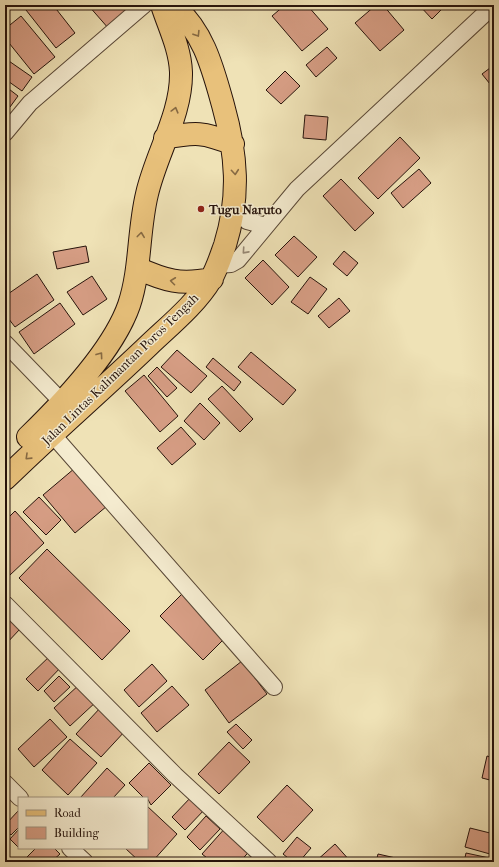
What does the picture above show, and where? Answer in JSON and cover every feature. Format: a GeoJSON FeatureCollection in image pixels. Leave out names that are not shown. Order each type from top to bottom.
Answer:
{"type":"FeatureCollection","features":[{"type":"Feature","properties":{"kind":"main road","name":"Jalan Lintas Kalimantan Poros Tengah"},"geometry":{"type":"LineString","coordinates":[[5,460],[77,387],[117,332],[129,305],[137,268],[147,194],[178,97],[181,72],[177,48],[162,5]]}},
{"type":"Feature","properties":{"kind":"main road","name":"Jalan Lintas Kalimantan Poros Tengah"},"geometry":{"type":"LineString","coordinates":[[5,479],[52,434],[89,403],[158,336],[195,299],[215,272],[232,220],[234,206],[236,185],[233,144],[217,84],[200,37],[183,14],[172,5]]}},
{"type":"Feature","properties":{"kind":"main road"},"geometry":{"type":"LineString","coordinates":[[165,138],[191,133],[213,136],[233,144]]}},
{"type":"Feature","properties":{"kind":"main road"},"geometry":{"type":"LineString","coordinates":[[137,268],[161,279],[175,282],[215,272]]}},
{"type":"Feature","properties":{"kind":"street"},"geometry":{"type":"LineString","coordinates":[[5,133],[30,103],[144,5]]}},
{"type":"Feature","properties":{"kind":"street"},"geometry":{"type":"LineString","coordinates":[[215,272],[238,260],[297,189],[494,5]]}},
{"type":"Feature","properties":{"kind":"street"},"geometry":{"type":"LineString","coordinates":[[234,206],[247,222],[266,226]]}},
{"type":"Feature","properties":{"kind":"street"},"geometry":{"type":"LineString","coordinates":[[5,343],[62,402]]}},
{"type":"Feature","properties":{"kind":"street"},"geometry":{"type":"LineString","coordinates":[[52,434],[274,687]]}},
{"type":"Feature","properties":{"kind":"street"},"geometry":{"type":"LineString","coordinates":[[5,604],[175,775],[269,862]]}},
{"type":"Feature","properties":{"kind":"street"},"geometry":{"type":"LineString","coordinates":[[5,783],[19,797]]}},
{"type":"Feature","properties":{"kind":"street"},"geometry":{"type":"LineString","coordinates":[[71,849],[84,862]]}},
{"type":"Feature","properties":{"kind":"building"},"geometry":{"type":"Polygon","coordinates":[[[32,5],[53,5],[75,33],[56,48],[26,10],[32,5]]]}},
{"type":"Feature","properties":{"kind":"building"},"geometry":{"type":"Polygon","coordinates":[[[88,5],[135,5],[109,29],[88,5]]]}},
{"type":"Feature","properties":{"kind":"building"},"geometry":{"type":"Polygon","coordinates":[[[285,5],[307,5],[328,29],[302,51],[272,16],[285,5]]]}},
{"type":"Feature","properties":{"kind":"building"},"geometry":{"type":"Polygon","coordinates":[[[376,5],[383,5],[404,30],[380,51],[355,23],[376,5]]]}},
{"type":"Feature","properties":{"kind":"building"},"geometry":{"type":"Polygon","coordinates":[[[419,5],[446,5],[432,19],[419,5]]]}},
{"type":"Feature","properties":{"kind":"building"},"geometry":{"type":"Polygon","coordinates":[[[21,16],[55,57],[34,74],[5,38],[5,29],[21,16]]]}},
{"type":"Feature","properties":{"kind":"building"},"geometry":{"type":"Polygon","coordinates":[[[327,47],[337,58],[316,77],[306,65],[327,47]]]}},
{"type":"Feature","properties":{"kind":"building"},"geometry":{"type":"Polygon","coordinates":[[[6,59],[32,77],[22,91],[5,79],[6,59]]]}},
{"type":"Feature","properties":{"kind":"building"},"geometry":{"type":"Polygon","coordinates":[[[494,65],[494,89],[482,74],[494,65]]]}},
{"type":"Feature","properties":{"kind":"building"},"geometry":{"type":"Polygon","coordinates":[[[285,71],[300,86],[281,104],[266,90],[285,71]]]}},
{"type":"Feature","properties":{"kind":"building"},"geometry":{"type":"Polygon","coordinates":[[[5,86],[18,96],[10,107],[5,103],[5,86]]]}},
{"type":"Feature","properties":{"kind":"building"},"geometry":{"type":"Polygon","coordinates":[[[305,115],[328,117],[326,140],[303,138],[305,115]]]}},
{"type":"Feature","properties":{"kind":"building"},"geometry":{"type":"Polygon","coordinates":[[[400,137],[420,158],[378,199],[358,178],[400,137]]]}},
{"type":"Feature","properties":{"kind":"building"},"geometry":{"type":"Polygon","coordinates":[[[419,169],[431,183],[403,208],[391,193],[419,169]]]}},
{"type":"Feature","properties":{"kind":"building"},"geometry":{"type":"Polygon","coordinates":[[[341,179],[374,213],[355,231],[323,196],[341,179]]]}},
{"type":"Feature","properties":{"kind":"building"},"geometry":{"type":"Polygon","coordinates":[[[294,236],[317,257],[298,277],[275,255],[294,236]]]}},
{"type":"Feature","properties":{"kind":"building"},"geometry":{"type":"Polygon","coordinates":[[[86,246],[89,262],[57,269],[53,252],[86,246]]]}},
{"type":"Feature","properties":{"kind":"building"},"geometry":{"type":"Polygon","coordinates":[[[344,251],[358,263],[347,276],[333,264],[344,251]]]}},
{"type":"Feature","properties":{"kind":"building"},"geometry":{"type":"Polygon","coordinates":[[[263,260],[289,287],[272,305],[245,278],[263,260]]]}},
{"type":"Feature","properties":{"kind":"building"},"geometry":{"type":"Polygon","coordinates":[[[37,274],[54,300],[15,327],[5,314],[5,296],[37,274]]]}},
{"type":"Feature","properties":{"kind":"building"},"geometry":{"type":"Polygon","coordinates":[[[92,276],[107,299],[83,315],[67,292],[92,276]]]}},
{"type":"Feature","properties":{"kind":"building"},"geometry":{"type":"Polygon","coordinates":[[[310,277],[327,289],[308,314],[291,302],[310,277]]]}},
{"type":"Feature","properties":{"kind":"building"},"geometry":{"type":"Polygon","coordinates":[[[339,298],[350,311],[329,328],[318,316],[339,298]]]}},
{"type":"Feature","properties":{"kind":"building"},"geometry":{"type":"Polygon","coordinates":[[[60,303],[75,324],[34,354],[19,332],[60,303]]]}},
{"type":"Feature","properties":{"kind":"building"},"geometry":{"type":"Polygon","coordinates":[[[177,350],[207,376],[191,393],[161,367],[177,350]]]}},
{"type":"Feature","properties":{"kind":"building"},"geometry":{"type":"Polygon","coordinates":[[[251,352],[296,390],[283,405],[238,367],[251,352]]]}},
{"type":"Feature","properties":{"kind":"building"},"geometry":{"type":"Polygon","coordinates":[[[213,358],[241,382],[234,391],[206,367],[213,358]]]}},
{"type":"Feature","properties":{"kind":"building"},"geometry":{"type":"Polygon","coordinates":[[[157,367],[177,388],[167,397],[148,376],[157,367]]]}},
{"type":"Feature","properties":{"kind":"building"},"geometry":{"type":"Polygon","coordinates":[[[144,375],[178,416],[160,432],[125,391],[144,375]]]}},
{"type":"Feature","properties":{"kind":"building"},"geometry":{"type":"Polygon","coordinates":[[[222,386],[253,419],[240,432],[208,399],[222,386]]]}},
{"type":"Feature","properties":{"kind":"building"},"geometry":{"type":"Polygon","coordinates":[[[200,403],[220,423],[204,440],[184,421],[200,403]]]}},
{"type":"Feature","properties":{"kind":"building"},"geometry":{"type":"Polygon","coordinates":[[[181,427],[196,444],[172,465],[157,448],[181,427]]]}},
{"type":"Feature","properties":{"kind":"building"},"geometry":{"type":"Polygon","coordinates":[[[75,468],[107,506],[75,533],[43,495],[75,468]]]}},
{"type":"Feature","properties":{"kind":"building"},"geometry":{"type":"Polygon","coordinates":[[[39,497],[61,520],[46,535],[23,512],[39,497]]]}},
{"type":"Feature","properties":{"kind":"building"},"geometry":{"type":"Polygon","coordinates":[[[15,511],[44,543],[10,575],[5,569],[5,521],[15,511]]]}},
{"type":"Feature","properties":{"kind":"building"},"geometry":{"type":"Polygon","coordinates":[[[47,549],[130,631],[102,660],[19,578],[47,549]]]}},
{"type":"Feature","properties":{"kind":"building"},"geometry":{"type":"Polygon","coordinates":[[[182,594],[225,638],[203,660],[160,616],[182,594]]]}},
{"type":"Feature","properties":{"kind":"building"},"geometry":{"type":"Polygon","coordinates":[[[5,614],[20,629],[5,645],[5,614]]]}},
{"type":"Feature","properties":{"kind":"building"},"geometry":{"type":"Polygon","coordinates":[[[53,653],[64,664],[38,691],[26,679],[53,653]]]}},
{"type":"Feature","properties":{"kind":"building"},"geometry":{"type":"Polygon","coordinates":[[[242,661],[267,694],[229,723],[205,690],[242,661]]]}},
{"type":"Feature","properties":{"kind":"building"},"geometry":{"type":"Polygon","coordinates":[[[152,664],[167,681],[139,707],[124,690],[152,664]]]}},
{"type":"Feature","properties":{"kind":"building"},"geometry":{"type":"Polygon","coordinates":[[[59,676],[70,687],[54,702],[44,691],[59,676]]]}},
{"type":"Feature","properties":{"kind":"building"},"geometry":{"type":"Polygon","coordinates":[[[81,683],[97,701],[70,726],[54,708],[81,683]]]}},
{"type":"Feature","properties":{"kind":"building"},"geometry":{"type":"Polygon","coordinates":[[[172,686],[189,705],[157,732],[141,713],[172,686]]]}},
{"type":"Feature","properties":{"kind":"building"},"geometry":{"type":"Polygon","coordinates":[[[101,707],[126,730],[101,757],[76,734],[101,707]]]}},
{"type":"Feature","properties":{"kind":"building"},"geometry":{"type":"Polygon","coordinates":[[[50,719],[67,737],[34,767],[18,749],[50,719]]]}},
{"type":"Feature","properties":{"kind":"building"},"geometry":{"type":"Polygon","coordinates":[[[236,724],[252,740],[243,749],[227,732],[236,724]]]}},
{"type":"Feature","properties":{"kind":"building"},"geometry":{"type":"Polygon","coordinates":[[[70,739],[97,763],[68,795],[42,770],[70,739]]]}},
{"type":"Feature","properties":{"kind":"building"},"geometry":{"type":"Polygon","coordinates":[[[229,742],[250,762],[219,794],[198,774],[229,742]]]}},
{"type":"Feature","properties":{"kind":"building"},"geometry":{"type":"Polygon","coordinates":[[[487,756],[494,758],[494,781],[482,778],[487,756]]]}},
{"type":"Feature","properties":{"kind":"building"},"geometry":{"type":"Polygon","coordinates":[[[149,763],[171,785],[151,805],[148,797],[143,797],[129,783],[149,763]]]}},
{"type":"Feature","properties":{"kind":"building"},"geometry":{"type":"Polygon","coordinates":[[[107,768],[125,785],[114,797],[81,797],[107,768]]]}},
{"type":"Feature","properties":{"kind":"building"},"geometry":{"type":"Polygon","coordinates":[[[287,785],[313,810],[283,842],[257,817],[287,785]]]}},
{"type":"Feature","properties":{"kind":"building"},"geometry":{"type":"Polygon","coordinates":[[[193,795],[206,808],[185,830],[172,817],[193,795]]]}},
{"type":"Feature","properties":{"kind":"building"},"geometry":{"type":"Polygon","coordinates":[[[148,807],[177,834],[152,862],[140,862],[126,849],[148,849],[148,807]]]}},
{"type":"Feature","properties":{"kind":"building"},"geometry":{"type":"Polygon","coordinates":[[[18,811],[18,828],[11,835],[5,829],[5,825],[18,811]]]}},
{"type":"Feature","properties":{"kind":"building"},"geometry":{"type":"Polygon","coordinates":[[[206,816],[220,829],[200,850],[187,837],[206,816]]]}},
{"type":"Feature","properties":{"kind":"building"},"geometry":{"type":"Polygon","coordinates":[[[227,826],[252,848],[240,862],[212,862],[202,854],[227,826]]]}},
{"type":"Feature","properties":{"kind":"building"},"geometry":{"type":"Polygon","coordinates":[[[470,828],[494,834],[490,854],[465,847],[470,828]]]}},
{"type":"Feature","properties":{"kind":"building"},"geometry":{"type":"Polygon","coordinates":[[[18,830],[18,847],[10,839],[18,830]]]}},
{"type":"Feature","properties":{"kind":"building"},"geometry":{"type":"Polygon","coordinates":[[[297,837],[311,848],[299,862],[293,862],[283,854],[297,837]]]}},
{"type":"Feature","properties":{"kind":"building"},"geometry":{"type":"Polygon","coordinates":[[[335,844],[351,862],[315,862],[335,844]]]}},
{"type":"Feature","properties":{"kind":"building"},"geometry":{"type":"Polygon","coordinates":[[[35,849],[55,849],[60,854],[51,862],[31,862],[27,857],[35,849]]]}},
{"type":"Feature","properties":{"kind":"building"},"geometry":{"type":"Polygon","coordinates":[[[466,853],[494,859],[494,862],[464,862],[466,853]]]}},
{"type":"Feature","properties":{"kind":"building"},"geometry":{"type":"Polygon","coordinates":[[[378,854],[409,861],[409,862],[376,862],[378,854]]]}},
{"type":"Feature","properties":{"kind":"place","name":"Tugu Naruto"},"geometry":{"type":"Point","coordinates":[201,209]}}]}
